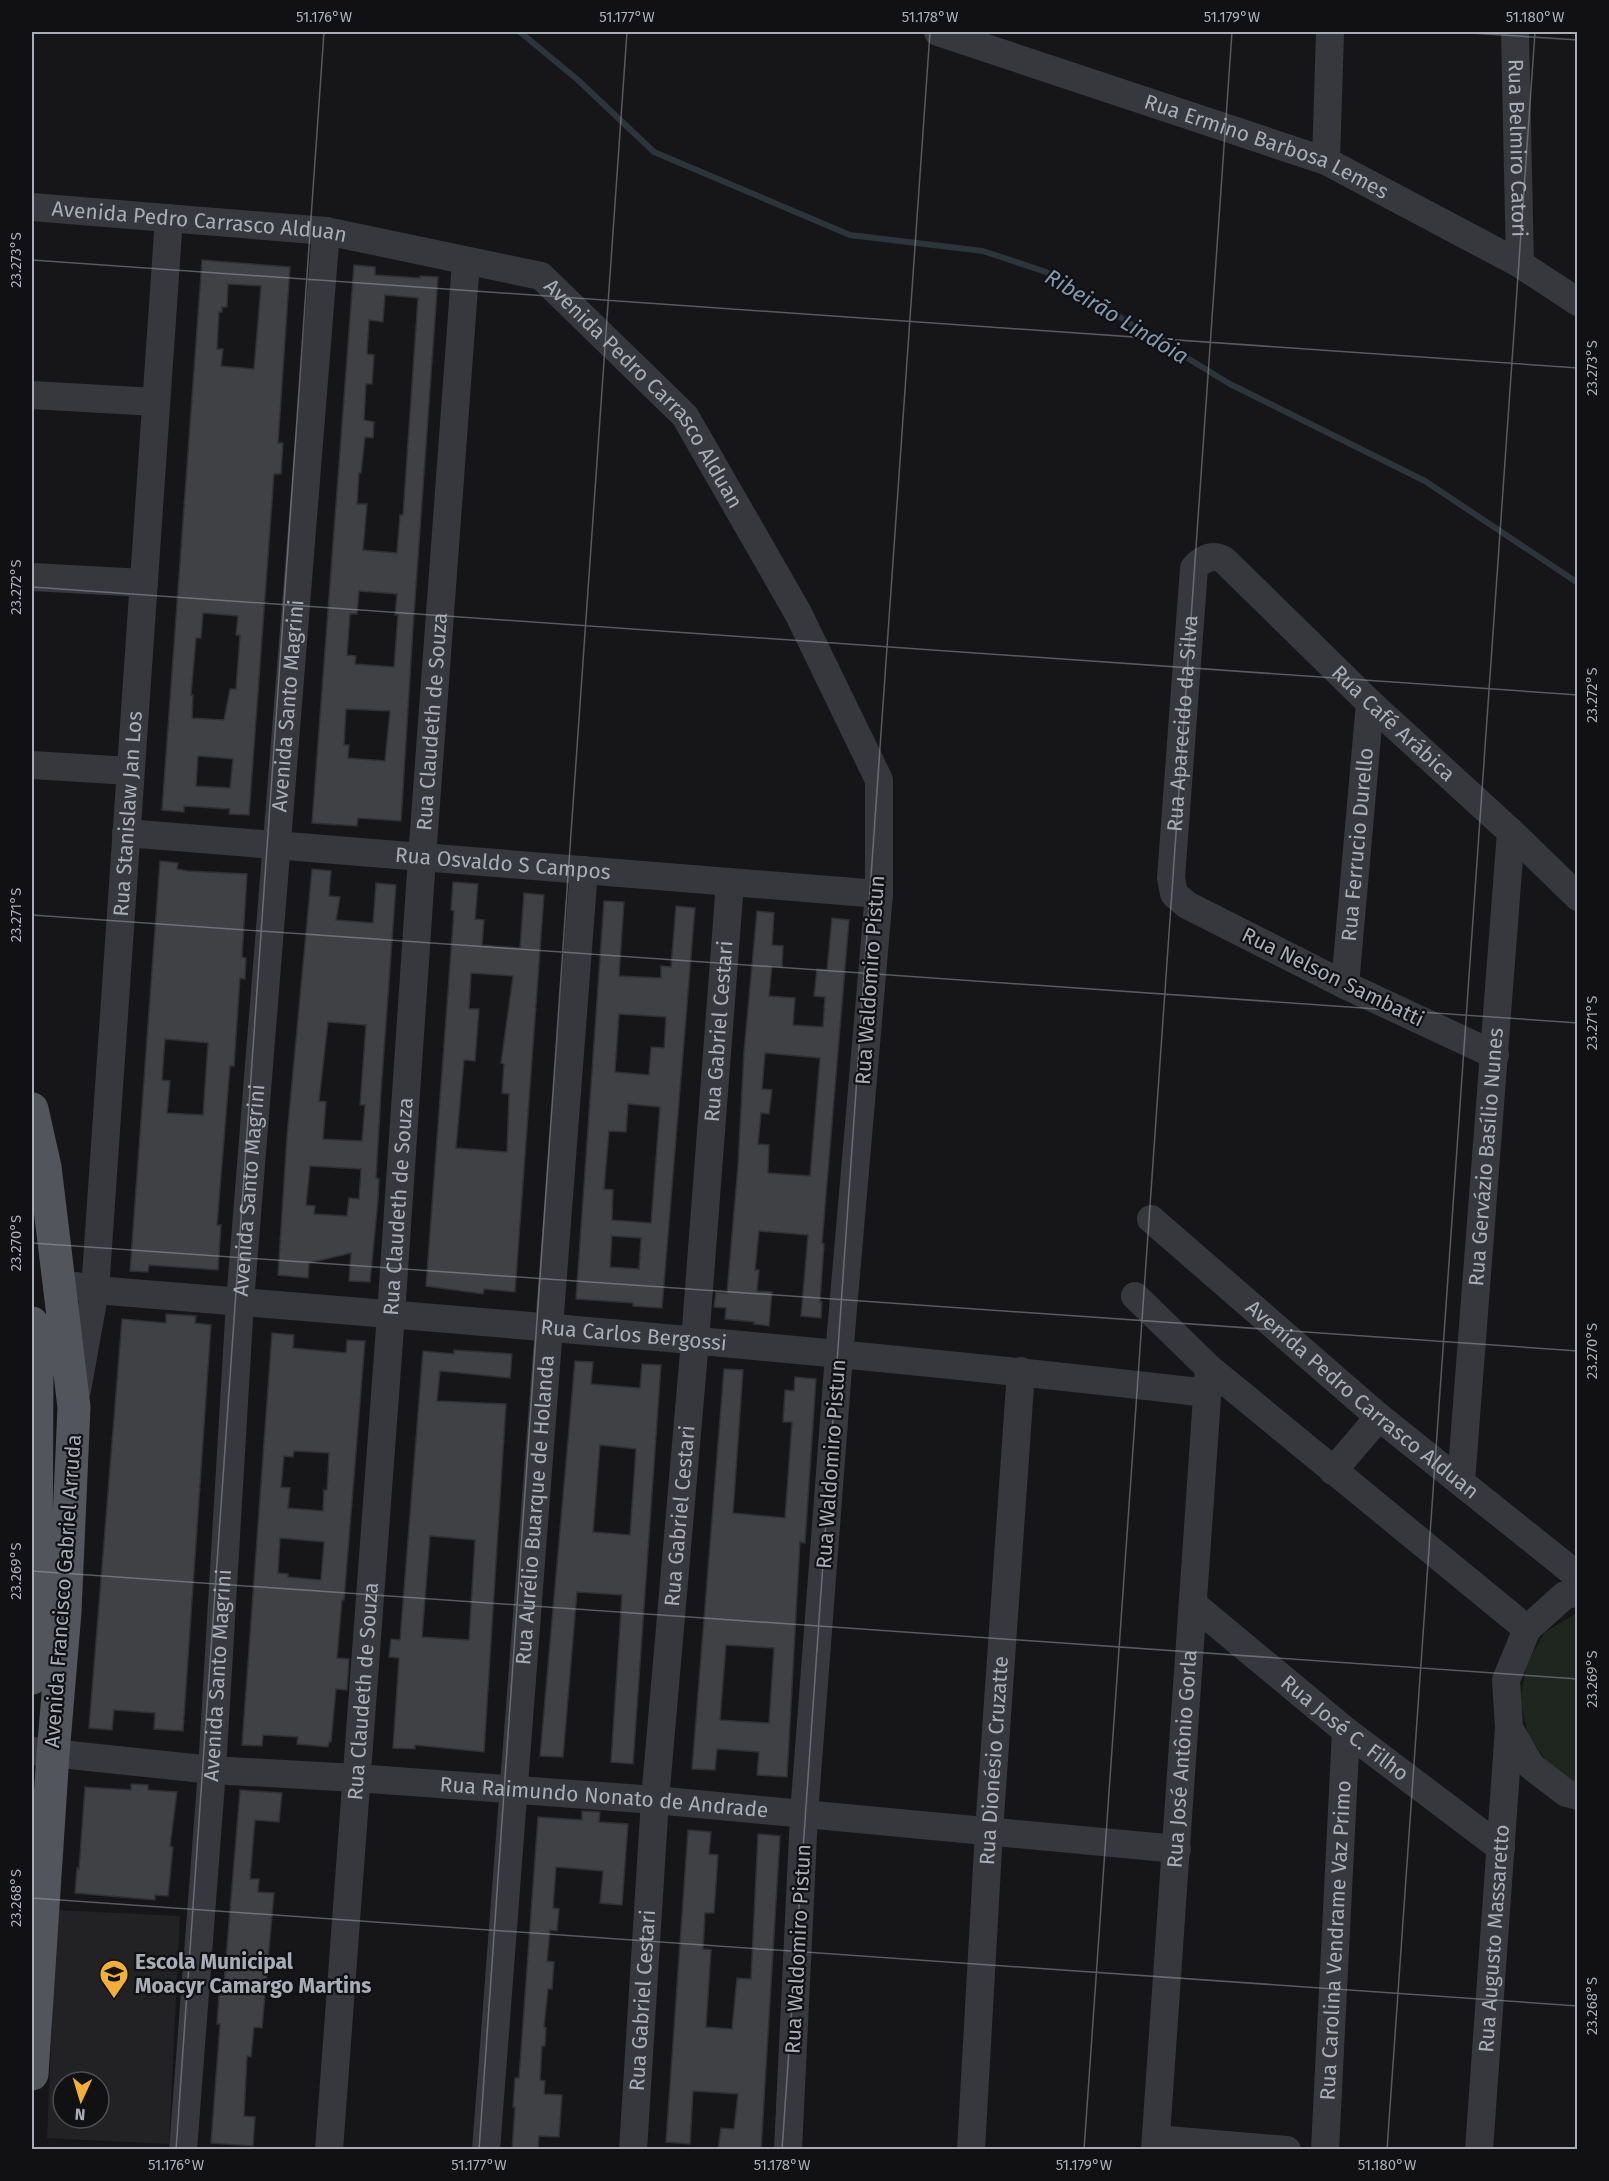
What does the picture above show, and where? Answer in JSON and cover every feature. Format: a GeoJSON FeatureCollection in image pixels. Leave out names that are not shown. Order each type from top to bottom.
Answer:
{"type":"FeatureCollection","features":[{"type":"Feature","properties":{"kind":"main road","name":"Avenida Francisco Gabriel Arruda"},"geometry":{"type":"LineString","coordinates":[[32,1109],[45,1167],[74,1407],[65,1612],[42,1753],[32,2074]]}},
{"type":"Feature","properties":{"kind":"main road","name":"Avenida Francisco Gabriel Arruda"},"geometry":{"type":"LineString","coordinates":[[32,1323],[36,1620],[32,1678]]}},
{"type":"Feature","properties":{"kind":"street","name":"Rua Ermino Barbosa Lemes"},"geometry":{"type":"LineString","coordinates":[[938,32],[1326,161],[1520,264],[1578,302]]}},
{"type":"Feature","properties":{"kind":"street"},"geometry":{"type":"LineString","coordinates":[[1326,161],[1330,32]]}},
{"type":"Feature","properties":{"kind":"street","name":"Rua Belmiro Catori"},"geometry":{"type":"LineString","coordinates":[[1515,32],[1520,264]]}},
{"type":"Feature","properties":{"kind":"street","name":"Avenida Pedro Carrasco Alduan"},"geometry":{"type":"LineString","coordinates":[[32,207],[326,231],[541,276],[685,416],[798,613],[879,780]]}},
{"type":"Feature","properties":{"kind":"street","name":"Rua Stanislaw Jan Los"},"geometry":{"type":"LineString","coordinates":[[74,1407],[95,1290],[169,218]]}},
{"type":"Feature","properties":{"kind":"street","name":"Avenida Santo Magrini"},"geometry":{"type":"LineString","coordinates":[[183,2150],[212,1770],[240,1302],[326,231]]}},
{"type":"Feature","properties":{"kind":"street","name":"Rua Claudeth de Souza"},"geometry":{"type":"LineString","coordinates":[[328,2150],[391,1314],[466,261]]}},
{"type":"Feature","properties":{"kind":"street"},"geometry":{"type":"LineString","coordinates":[[32,395],[156,402]]}},
{"type":"Feature","properties":{"kind":"street","name":"Rua Café Arábica"},"geometry":{"type":"LineString","coordinates":[[1206,558],[1221,557],[1370,703],[1511,832],[1578,897]]}},
{"type":"Feature","properties":{"kind":"street","name":"Rua Aparecido da Silva"},"geometry":{"type":"LineString","coordinates":[[1174,894],[1171,878],[1194,568],[1206,558]]}},
{"type":"Feature","properties":{"kind":"street"},"geometry":{"type":"LineString","coordinates":[[32,578],[144,583]]}},
{"type":"Feature","properties":{"kind":"street","name":"Rua Ferrucio Durello"},"geometry":{"type":"LineString","coordinates":[[1345,985],[1370,703]]}},
{"type":"Feature","properties":{"kind":"street"},"geometry":{"type":"LineString","coordinates":[[32,765],[130,771]]}},
{"type":"Feature","properties":{"kind":"street","name":"Rua Waldomiro Pistun"},"geometry":{"type":"LineString","coordinates":[[788,2150],[804,1814],[839,1355],[879,894],[879,780]]}},
{"type":"Feature","properties":{"kind":"street","name":"Rua Gervázio Basílio Nunes"},"geometry":{"type":"LineString","coordinates":[[1461,1482],[1511,832]]}},
{"type":"Feature","properties":{"kind":"street","name":"Rua Osvaldo S Campos"},"geometry":{"type":"LineString","coordinates":[[126,833],[879,894]]}},
{"type":"Feature","properties":{"kind":"street","name":"Rua Aurélio Buarque de Holanda"},"geometry":{"type":"LineString","coordinates":[[486,2150],[584,870]]}},
{"type":"Feature","properties":{"kind":"street","name":"Rua Gabriel Cestari"},"geometry":{"type":"LineString","coordinates":[[633,2150],[655,1800],[695,1341],[730,883]]}},
{"type":"Feature","properties":{"kind":"street","name":"Rua Nelson Sambatti"},"geometry":{"type":"LineString","coordinates":[[1174,894],[1187,905],[1345,985],[1495,1055]]}},
{"type":"Feature","properties":{"kind":"street","name":"Avenida Pedro Carrasco Alduan"},"geometry":{"type":"LineString","coordinates":[[1151,1220],[1379,1417],[1578,1576]]}},
{"type":"Feature","properties":{"kind":"street","name":"Rua Carlos Bergossi"},"geometry":{"type":"LineString","coordinates":[[59,1283],[95,1290],[548,1326],[1021,1371],[1208,1381]]}},
{"type":"Feature","properties":{"kind":"street"},"geometry":{"type":"LineString","coordinates":[[1135,1296],[1208,1381],[1333,1471],[1527,1629],[1565,1595],[1578,1593]]}},
{"type":"Feature","properties":{"kind":"street","name":"Rua Dionésio Cruzatte"},"geometry":{"type":"LineString","coordinates":[[971,2150],[989,1831],[1021,1371]]}},
{"type":"Feature","properties":{"kind":"street","name":"Rua José Antônio Gorla"},"geometry":{"type":"LineString","coordinates":[[1156,2144],[1178,1849],[1208,1381]]}},
{"type":"Feature","properties":{"kind":"street"},"geometry":{"type":"LineString","coordinates":[[1333,1471],[1379,1417]]}},
{"type":"Feature","properties":{"kind":"street","name":"Rua José C. Filho"},"geometry":{"type":"LineString","coordinates":[[1193,1604],[1346,1731],[1501,1848]]}},
{"type":"Feature","properties":{"kind":"street","name":"Rua Augusto Massaretto"},"geometry":{"type":"LineString","coordinates":[[1479,2150],[1509,1728],[1506,1680],[1527,1629]]}},
{"type":"Feature","properties":{"kind":"street"},"geometry":{"type":"LineString","coordinates":[[1509,1728],[1531,1767],[1566,1793],[1578,1796]]}},
{"type":"Feature","properties":{"kind":"street","name":"Rua Carolina Vendrame Vaz Primo"},"geometry":{"type":"LineString","coordinates":[[1325,2150],[1346,1731]]}},
{"type":"Feature","properties":{"kind":"street","name":"Rua Raimundo Nonato de Andrade"},"geometry":{"type":"LineString","coordinates":[[42,1753],[212,1770],[655,1800],[1178,1849]]}},
{"type":"Feature","properties":{"kind":"street"},"geometry":{"type":"LineString","coordinates":[[1156,2144],[1287,2150]]}},
{"type":"Feature","properties":{"kind":"shaded area"},"geometry":{"type":"Polygon","coordinates":[[[1577,1613],[1577,1782],[1547,1762],[1528,1734],[1520,1700],[1527,1663],[1545,1632],[1577,1613]]]}},
{"type":"Feature","properties":{"kind":"shaded area","name":"Escola Municipal Moacyr Camargo Martins"},"geometry":{"type":"Polygon","coordinates":[[[57,1910],[180,1916],[169,2144],[47,2138],[57,1910]]]}},
{"type":"Feature","properties":{"kind":"building"},"geometry":{"type":"Polygon","coordinates":[[[202,260],[290,267],[278,443],[283,443],[281,474],[274,474],[249,815],[229,814],[230,809],[184,806],[184,812],[162,810],[202,260]],[[228,284],[227,307],[222,307],[222,312],[219,312],[217,349],[223,349],[221,366],[254,369],[261,286],[228,284]],[[203,613],[201,638],[196,638],[191,695],[193,695],[192,718],[224,720],[230,689],[236,689],[240,635],[236,635],[238,616],[203,613]],[[198,756],[196,786],[230,788],[233,759],[198,756]]]}},
{"type":"Feature","properties":{"kind":"building"},"geometry":{"type":"Polygon","coordinates":[[[354,265],[375,267],[375,275],[438,277],[401,821],[358,818],[357,826],[312,823],[354,265]],[[385,295],[383,322],[369,320],[367,354],[374,355],[372,384],[366,384],[364,420],[374,422],[373,438],[365,437],[357,504],[367,504],[363,550],[397,553],[400,515],[403,515],[418,298],[385,295]],[[359,591],[357,614],[350,614],[347,655],[356,656],[355,664],[394,667],[398,615],[395,615],[397,594],[359,591]],[[346,709],[344,745],[349,745],[348,758],[385,761],[390,711],[346,709]]]}},
{"type":"Feature","properties":{"kind":"building"},"geometry":{"type":"Polygon","coordinates":[[[160,861],[178,863],[177,869],[187,871],[247,874],[242,957],[246,958],[245,979],[240,978],[234,1066],[230,1066],[217,1225],[221,1225],[218,1270],[149,1265],[148,1272],[130,1271],[160,861]],[[165,1039],[162,1080],[170,1081],[167,1113],[203,1115],[208,1043],[165,1039]]]}},
{"type":"Feature","properties":{"kind":"building"},"geometry":{"type":"Polygon","coordinates":[[[312,869],[331,871],[329,896],[340,897],[336,920],[373,923],[376,883],[396,885],[376,1178],[379,1179],[378,1200],[370,1282],[349,1281],[351,1253],[309,1263],[308,1278],[278,1275],[287,1136],[312,869]],[[328,1022],[319,1101],[326,1102],[323,1139],[362,1141],[365,1105],[360,1105],[366,1025],[328,1022]],[[310,1166],[306,1205],[315,1206],[314,1214],[347,1216],[349,1198],[359,1199],[361,1169],[310,1166]]]}},
{"type":"Feature","properties":{"kind":"building"},"geometry":{"type":"Polygon","coordinates":[[[453,882],[478,884],[475,919],[484,920],[482,945],[520,948],[524,893],[544,895],[515,1292],[484,1289],[483,1294],[426,1286],[454,911],[451,910],[453,882]],[[471,973],[469,1009],[479,1009],[475,1061],[464,1060],[456,1148],[507,1152],[509,1094],[502,1093],[504,1064],[501,1063],[513,976],[471,973]]]}},
{"type":"Feature","properties":{"kind":"building"},"geometry":{"type":"Polygon","coordinates":[[[604,901],[624,902],[619,976],[661,978],[661,966],[671,967],[676,906],[695,908],[662,1308],[633,1306],[633,1303],[576,1299],[604,901]],[[619,1014],[615,1072],[649,1075],[651,1047],[664,1048],[666,1017],[619,1014]],[[628,1104],[626,1132],[609,1131],[604,1189],[613,1190],[612,1220],[651,1223],[660,1107],[628,1104]],[[612,1236],[610,1267],[639,1269],[641,1238],[612,1236]]]}},
{"type":"Feature","properties":{"kind":"building"},"geometry":{"type":"Polygon","coordinates":[[[757,911],[774,913],[772,945],[783,946],[782,967],[772,966],[769,996],[795,998],[793,1025],[823,1027],[825,997],[814,996],[817,969],[827,970],[832,918],[849,920],[822,1243],[824,1244],[821,1318],[801,1316],[808,1235],[759,1231],[755,1270],[759,1270],[757,1291],[772,1292],[769,1326],[725,1319],[726,1308],[714,1307],[716,1292],[727,1293],[738,1166],[744,1052],[757,911]],[[765,1053],[762,1089],[772,1090],[769,1114],[761,1113],[758,1144],[769,1145],[768,1173],[810,1176],[820,1058],[765,1053]]]}},
{"type":"Feature","properties":{"kind":"building"},"geometry":{"type":"Polygon","coordinates":[[[166,1314],[196,1316],[195,1323],[211,1325],[183,1731],[154,1729],[155,1713],[114,1710],[112,1730],[89,1728],[122,1319],[166,1323],[166,1314]]]}},
{"type":"Feature","properties":{"kind":"building"},"geometry":{"type":"Polygon","coordinates":[[[272,1333],[294,1335],[293,1348],[346,1353],[347,1340],[365,1341],[344,1600],[342,1600],[337,1658],[349,1659],[347,1690],[336,1689],[331,1742],[328,1747],[297,1744],[298,1737],[263,1735],[262,1746],[242,1745],[272,1333]],[[294,1451],[293,1457],[284,1456],[281,1487],[290,1488],[288,1508],[323,1511],[324,1490],[327,1490],[329,1453],[294,1451]],[[280,1538],[278,1573],[288,1574],[288,1577],[321,1580],[324,1542],[280,1538]]]}},
{"type":"Feature","properties":{"kind":"building"},"geometry":{"type":"Polygon","coordinates":[[[454,1350],[512,1354],[510,1378],[440,1371],[437,1401],[506,1404],[484,1752],[415,1745],[415,1749],[393,1748],[399,1658],[389,1657],[391,1639],[400,1640],[423,1351],[454,1354],[454,1350]],[[430,1536],[422,1637],[469,1640],[475,1540],[430,1536]]]}},
{"type":"Feature","properties":{"kind":"building"},"geometry":{"type":"Polygon","coordinates":[[[575,1361],[593,1362],[591,1384],[640,1388],[642,1364],[661,1365],[633,1764],[611,1762],[622,1595],[577,1592],[563,1757],[540,1756],[575,1361]],[[600,1445],[593,1532],[630,1535],[636,1449],[600,1445]]]}},
{"type":"Feature","properties":{"kind":"building"},"geometry":{"type":"Polygon","coordinates":[[[724,1369],[743,1370],[733,1513],[785,1518],[792,1422],[783,1422],[785,1390],[794,1391],[795,1377],[816,1379],[805,1543],[800,1542],[787,1777],[757,1775],[759,1752],[717,1749],[715,1770],[692,1769],[724,1369]],[[726,1645],[720,1720],[769,1723],[774,1648],[726,1645]]]}},
{"type":"Feature","properties":{"kind":"building"},"geometry":{"type":"Polygon","coordinates":[[[131,1784],[148,1785],[148,1790],[177,1792],[170,1846],[173,1847],[168,1896],[155,1895],[155,1900],[75,1893],[85,1787],[131,1790],[131,1784]]]}},
{"type":"Feature","properties":{"kind":"building"},"geometry":{"type":"Polygon","coordinates":[[[240,1790],[282,1793],[279,1822],[255,1820],[250,1879],[259,1879],[258,1892],[274,1893],[262,2028],[254,2027],[251,2057],[247,2056],[244,2116],[255,2117],[253,2146],[211,2143],[220,2024],[217,2024],[219,1995],[223,1995],[240,1790]]]}},
{"type":"Feature","properties":{"kind":"building"},"geometry":{"type":"Polygon","coordinates":[[[582,1811],[600,1812],[599,1822],[628,1824],[622,1905],[600,1903],[603,1871],[556,1867],[553,1908],[559,1909],[557,1931],[550,1930],[547,1961],[554,1962],[552,1989],[548,1989],[544,2027],[546,2028],[545,2046],[542,2046],[540,2080],[545,2081],[544,2094],[562,2095],[559,2137],[539,2136],[538,2150],[512,2150],[515,2078],[519,2078],[538,1817],[582,1820],[582,1811]]]}},
{"type":"Feature","properties":{"kind":"building"},"geometry":{"type":"Polygon","coordinates":[[[688,1830],[711,1832],[709,1854],[718,1855],[714,1913],[705,1913],[703,1949],[711,1950],[706,2027],[732,2029],[737,1978],[751,1979],[758,1834],[780,1836],[761,2150],[718,2150],[721,2128],[734,2129],[738,2094],[693,2091],[690,2144],[666,2142],[688,1830]]]}},
{"type":"Feature","properties":{"kind":"waterway","name":"Ribeirão Lindóia"},"geometry":{"type":"LineString","coordinates":[[520,32],[578,80],[654,152],[850,235],[983,251],[1046,272],[1230,384],[1425,481],[1578,583]]}},
{"type":"Feature","properties":{"kind":"place","name":"Escola Municipal Moacyr Camargo Martins"},"geometry":{"type":"Point","coordinates":[114,2000]}}]}
